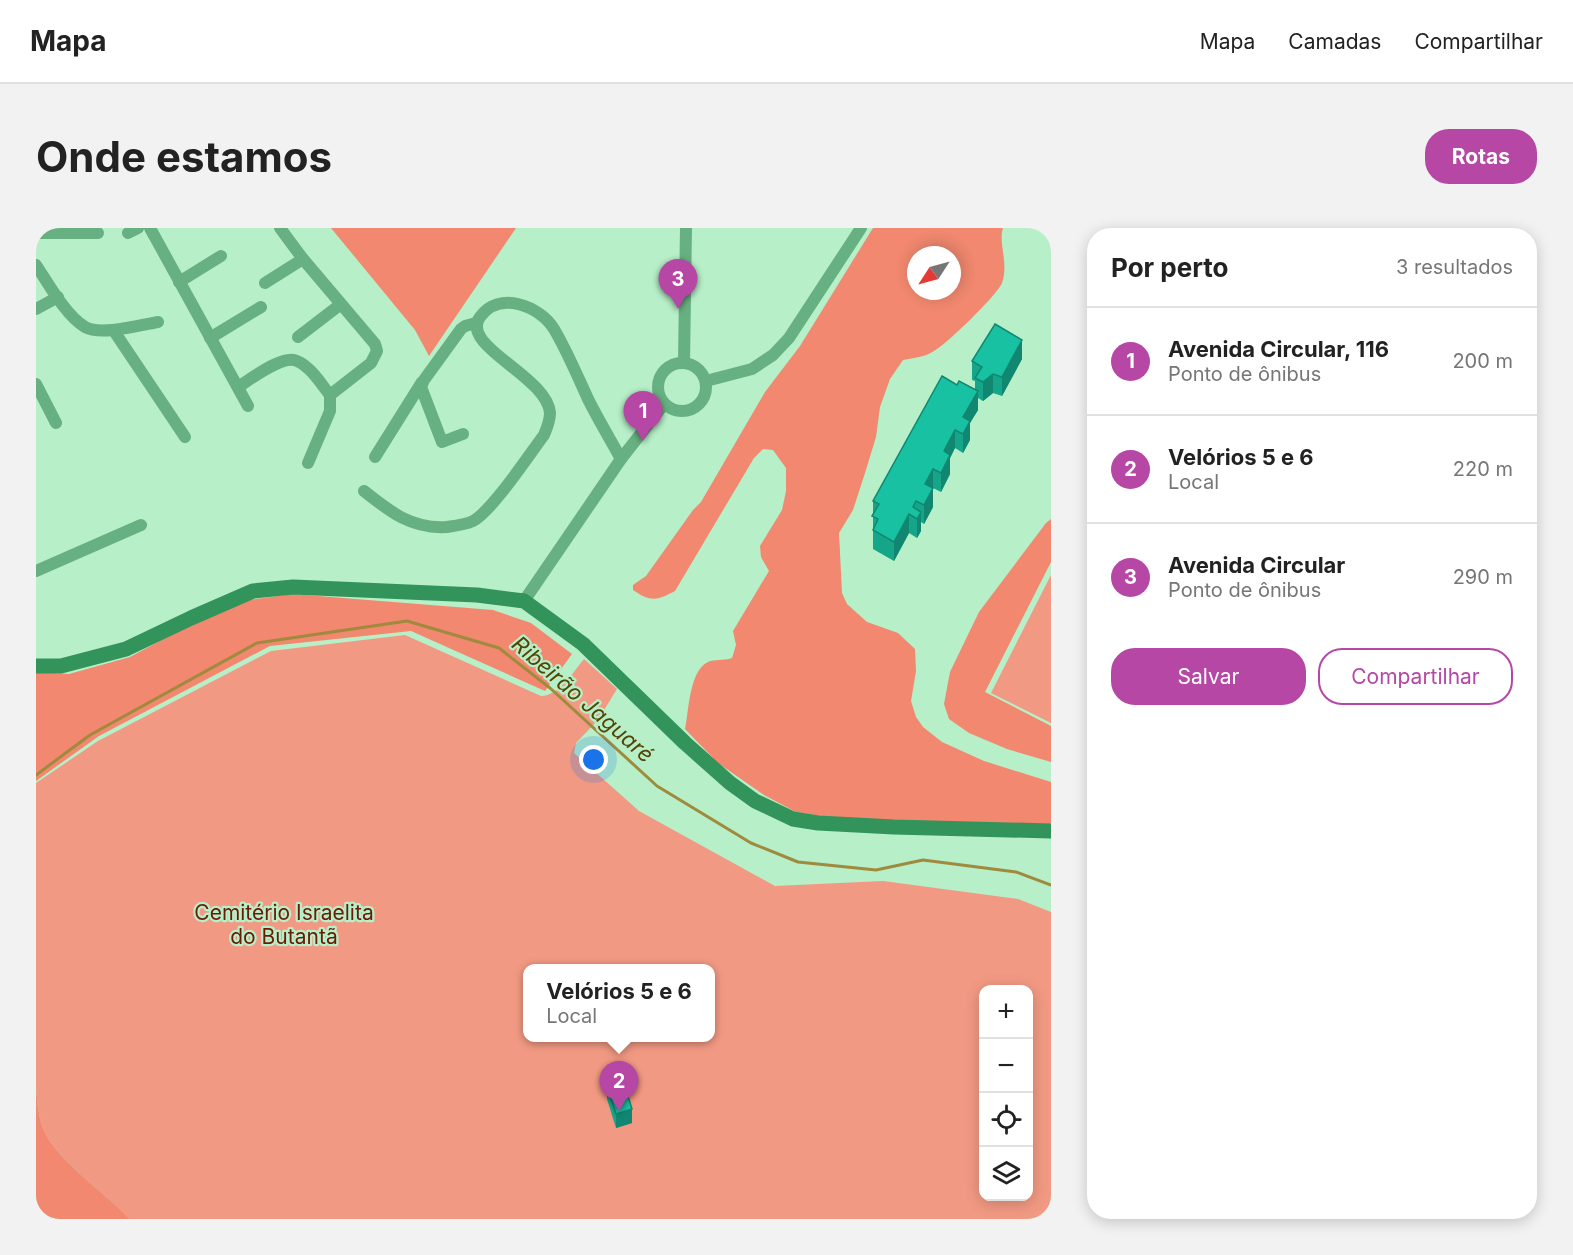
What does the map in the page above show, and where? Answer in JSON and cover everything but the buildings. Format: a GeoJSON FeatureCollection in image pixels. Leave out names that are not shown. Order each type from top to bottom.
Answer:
{"type":"FeatureCollection","features":[{"type":"Feature","properties":{"kind":"main road"},"geometry":{"type":"LineString","coordinates":[[36,666],[61,666],[126,649],[253,591],[293,587],[477,595],[524,601],[583,644],[685,743],[730,783],[754,801],[793,819],[818,823],[894,827],[1051,831]]}},
{"type":"Feature","properties":{"kind":"street"},"geometry":{"type":"LineString","coordinates":[[150,228],[248,406]]}},
{"type":"Feature","properties":{"kind":"street"},"geometry":{"type":"LineString","coordinates":[[280,228],[303,259],[375,344],[377,351],[371,363],[330,396]]}},
{"type":"Feature","properties":{"kind":"street"},"geometry":{"type":"LineString","coordinates":[[684,363],[686,228]]}},
{"type":"Feature","properties":{"kind":"street"},"geometry":{"type":"LineString","coordinates":[[706,381],[752,369],[773,355],[795,329],[861,228]]}},
{"type":"Feature","properties":{"kind":"street"},"geometry":{"type":"LineString","coordinates":[[36,233],[99,233]]}},
{"type":"Feature","properties":{"kind":"street"},"geometry":{"type":"LineString","coordinates":[[179,282],[221,256]]}},
{"type":"Feature","properties":{"kind":"street"},"geometry":{"type":"LineString","coordinates":[[265,283],[303,259]]}},
{"type":"Feature","properties":{"kind":"street"},"geometry":{"type":"LineString","coordinates":[[36,265],[69,312],[86,328],[114,331],[158,322]]}},
{"type":"Feature","properties":{"kind":"street"},"geometry":{"type":"LineString","coordinates":[[36,309],[58,297]]}},
{"type":"Feature","properties":{"kind":"street"},"geometry":{"type":"LineString","coordinates":[[298,337],[341,304]]}},
{"type":"Feature","properties":{"kind":"street"},"geometry":{"type":"LineString","coordinates":[[375,457],[422,382],[461,329],[476,323],[490,308],[503,304],[517,304],[530,307],[546,318],[563,344],[590,402],[621,459]]}},
{"type":"Feature","properties":{"kind":"street"},"geometry":{"type":"LineString","coordinates":[[210,338],[261,307]]}},
{"type":"Feature","properties":{"kind":"street"},"geometry":{"type":"LineString","coordinates":[[364,490],[391,513],[412,523],[433,528],[472,521],[485,510],[544,435],[550,412],[544,395],[483,343],[477,334],[476,323]]}},
{"type":"Feature","properties":{"kind":"street"},"geometry":{"type":"LineString","coordinates":[[114,331],[185,436]]}},
{"type":"Feature","properties":{"kind":"street"},"geometry":{"type":"LineString","coordinates":[[238,387],[280,362],[290,359],[299,361],[309,370],[330,396],[330,411],[308,463]]}},
{"type":"Feature","properties":{"kind":"street"},"geometry":{"type":"LineString","coordinates":[[684,363],[698,368],[706,381],[705,397],[694,409],[678,412],[664,404],[660,397],[659,381],[668,367],[684,363]]}},
{"type":"Feature","properties":{"kind":"street"},"geometry":{"type":"LineString","coordinates":[[422,382],[421,387],[441,442],[463,434]]}},
{"type":"Feature","properties":{"kind":"street"},"geometry":{"type":"LineString","coordinates":[[36,384],[56,423]]}},
{"type":"Feature","properties":{"kind":"street"},"geometry":{"type":"LineString","coordinates":[[524,601],[621,459],[664,404]]}},
{"type":"Feature","properties":{"kind":"street"},"geometry":{"type":"LineString","coordinates":[[36,572],[141,525]]}},
{"type":"Feature","properties":{"kind":"green space"},"geometry":{"type":"Polygon","coordinates":[[[1051,575],[1051,723],[991,693],[1051,575]]]}},
{"type":"Feature","properties":{"kind":"green space","name":"Cemitério Israelita do Butantã"},"geometry":{"type":"Polygon","coordinates":[[[405,635],[541,696],[548,695],[560,687],[584,659],[617,689],[598,720],[576,743],[574,753],[639,811],[775,886],[883,881],[1018,899],[1051,912],[1051,1219],[130,1219],[77,1172],[58,1151],[49,1140],[39,1114],[36,1086],[36,783],[98,741],[271,651],[405,635]]]}},
{"type":"Feature","properties":{"kind":"shaded area"},"geometry":{"type":"Polygon","coordinates":[[[331,228],[516,228],[429,356],[415,330],[331,228]]]}},
{"type":"Feature","properties":{"kind":"shaded area"},"geometry":{"type":"Polygon","coordinates":[[[873,228],[1003,228],[1004,276],[998,289],[982,308],[940,347],[927,355],[903,360],[890,379],[880,407],[876,437],[853,510],[839,533],[842,593],[847,604],[867,622],[898,633],[915,649],[916,671],[911,701],[916,717],[923,727],[942,742],[984,761],[1051,782],[1051,828],[838,819],[796,812],[764,795],[718,763],[685,729],[693,682],[697,674],[708,662],[732,658],[736,645],[733,631],[769,571],[761,557],[760,546],[782,510],[786,491],[786,468],[773,450],[763,449],[754,458],[675,591],[654,599],[644,597],[633,590],[633,585],[646,576],[701,502],[765,392],[800,346],[873,228]]]}},
{"type":"Feature","properties":{"kind":"shaded area"},"geometry":{"type":"Polygon","coordinates":[[[1051,519],[1051,562],[985,692],[1051,726],[1051,762],[1007,749],[969,733],[949,719],[944,704],[950,672],[979,612],[1051,519]]]}},
{"type":"Feature","properties":{"kind":"shaded area"},"geometry":{"type":"Polygon","coordinates":[[[293,594],[493,610],[531,623],[572,654],[545,691],[411,631],[270,646],[99,736],[36,781],[36,672],[69,674],[130,657],[233,602],[293,594]]]}},
{"type":"Feature","properties":{"kind":"shaded area"},"geometry":{"type":"Polygon","coordinates":[[[36,1086],[41,1121],[49,1140],[77,1172],[130,1219],[36,1219],[36,1086]]]}},
{"type":"Feature","properties":{"kind":"waterway","name":"Ribeirão Jaguaré"},"geometry":{"type":"LineString","coordinates":[[36,775],[90,735],[257,643],[407,621],[499,648],[550,688],[657,786],[751,843],[798,862],[876,870],[923,860],[1016,872],[1051,885]]}},
{"type":"Feature","properties":{"kind":"place","name":"Avenida Circular"},"geometry":{"type":"Point","coordinates":[678,309]}},
{"type":"Feature","properties":{"kind":"place","name":"Avenida Circular, 116"},"geometry":{"type":"Point","coordinates":[643,441]}},
{"type":"Feature","properties":{"kind":"place","name":"Velórios 5 e 6"},"geometry":{"type":"Point","coordinates":[619,1111]}}]}
